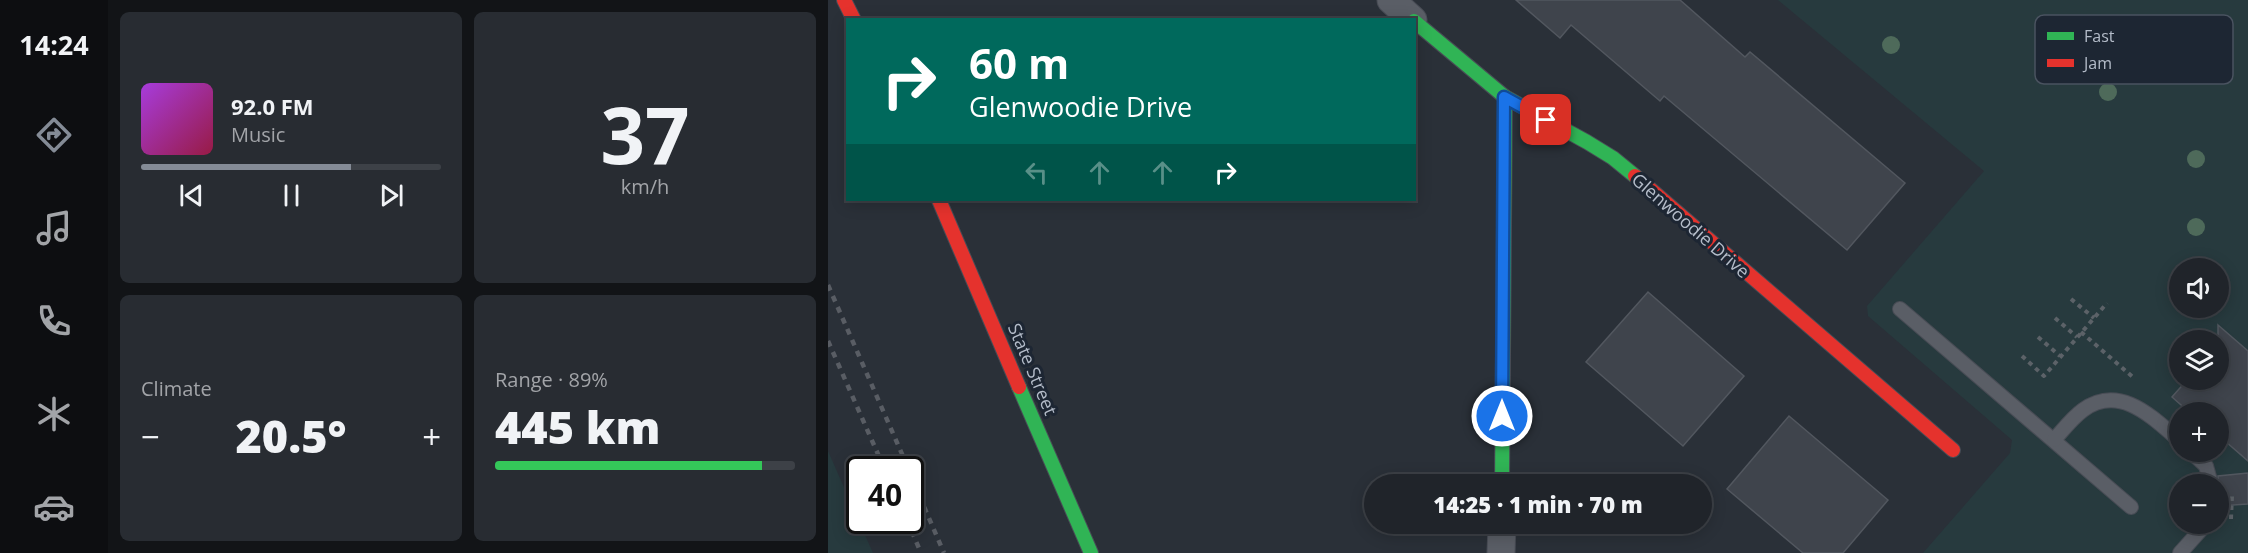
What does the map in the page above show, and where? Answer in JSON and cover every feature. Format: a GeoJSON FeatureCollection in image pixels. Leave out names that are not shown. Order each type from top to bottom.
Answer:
{"type":"FeatureCollection","features":[{"type":"Feature","properties":{"kind":"street"},"geometry":{"type":"LineString","coordinates":[[844,0],[853,18]]}},
{"type":"Feature","properties":{"kind":"street","name":"Glenwoodie Drive"},"geometry":{"type":"LineString","coordinates":[[1391,0],[1412,18]]}},
{"type":"Feature","properties":{"kind":"street","name":"Glenwoodie Drive"},"geometry":{"type":"LineString","coordinates":[[1416,22],[1504,97],[1587,142],[1620,164],[1953,450]]}},
{"type":"Feature","properties":{"kind":"street"},"geometry":{"type":"LineString","coordinates":[[1502,474],[1504,97]]}},
{"type":"Feature","properties":{"kind":"street","name":"State Street"},"geometry":{"type":"LineString","coordinates":[[939,201],[975,277],[1091,553]]}},
{"type":"Feature","properties":{"kind":"street"},"geometry":{"type":"LineString","coordinates":[[1502,534],[1502,553]]}},
{"type":"Feature","properties":{"kind":"lane"},"geometry":{"type":"LineString","coordinates":[[1900,309],[2130,507]]}},
{"type":"Feature","properties":{"kind":"lane"},"geometry":{"type":"LineString","coordinates":[[2054,440],[2081,411],[2092,404],[2107,400],[2134,405],[2169,432]]}},
{"type":"Feature","properties":{"kind":"lane"},"geometry":{"type":"LineString","coordinates":[[2180,553],[2197,534]]}},
{"type":"Feature","properties":{"kind":"path"},"geometry":{"type":"LineString","coordinates":[[2071,299],[2094,318]]}},
{"type":"Feature","properties":{"kind":"path"},"geometry":{"type":"LineString","coordinates":[[2022,356],[2044,375],[2107,303]]}},
{"type":"Feature","properties":{"kind":"path"},"geometry":{"type":"LineString","coordinates":[[2055,318],[2077,337]]}},
{"type":"Feature","properties":{"kind":"path"},"geometry":{"type":"LineString","coordinates":[[2081,332],[2144,387]]}},
{"type":"Feature","properties":{"kind":"path"},"geometry":{"type":"LineString","coordinates":[[2038,337],[2060,356]]}},
{"type":"Feature","properties":{"kind":"green space"},"geometry":{"type":"Polygon","coordinates":[[[1778,0],[2248,0],[2248,553],[1923,553],[2010,453],[2012,440],[1868,316],[1867,306],[1984,171],[1778,0]]]}},
{"type":"Feature","properties":{"kind":"green space"},"geometry":{"type":"Polygon","coordinates":[[[828,451],[846,492],[846,534],[865,534],[873,553],[828,553],[828,451]]]}},
{"type":"Feature","properties":{"kind":"building"},"geometry":{"type":"Polygon","coordinates":[[[1516,0],[1680,0],[1745,57],[1750,52],[1905,183],[1847,250],[1664,96],[1660,101],[1571,25],[1560,38],[1516,0]]]}},
{"type":"Feature","properties":{"kind":"building"},"geometry":{"type":"Polygon","coordinates":[[[1648,292],[1744,376],[1683,446],[1586,362],[1648,292]]]}},
{"type":"Feature","properties":{"kind":"building"},"geometry":{"type":"Polygon","coordinates":[[[2229,335],[2248,351],[2248,461],[2229,445],[2229,402],[2178,402],[2172,397],[2178,390],[2229,390],[2229,335]]]}},
{"type":"Feature","properties":{"kind":"building"},"geometry":{"type":"Polygon","coordinates":[[[1789,416],[1888,500],[1843,553],[1803,553],[1727,489],[1789,416]]]}},
{"type":"Feature","properties":{"kind":"building"},"geometry":{"type":"Polygon","coordinates":[[[2248,473],[2248,504],[2229,505],[2229,475],[2248,473]]]}},
{"type":"Feature","properties":{"kind":"railway"},"geometry":{"type":"LineString","coordinates":[[828,285],[903,456]]}},
{"type":"Feature","properties":{"kind":"railway"},"geometry":{"type":"LineString","coordinates":[[828,341],[879,456]]}},
{"type":"Feature","properties":{"kind":"railway"},"geometry":{"type":"LineString","coordinates":[[924,507],[944,553]]}},
{"type":"Feature","properties":{"kind":"railway"},"geometry":{"type":"LineString","coordinates":[[913,534],[921,553]]}},
{"type":"Feature","properties":{"kind":"traffic: fast"},"geometry":{"type":"LineString","coordinates":[[1416,23],[1505,97],[1587,142],[1613,158],[1635,176]]}},
{"type":"Feature","properties":{"kind":"traffic: fast"},"geometry":{"type":"LineString","coordinates":[[1502,474],[1505,97]]}},
{"type":"Feature","properties":{"kind":"traffic: fast"},"geometry":{"type":"LineString","coordinates":[[1019,387],[1091,553]]}},
{"type":"Feature","properties":{"kind":"traffic: jam"},"geometry":{"type":"LineString","coordinates":[[844,0],[853,18]]}},
{"type":"Feature","properties":{"kind":"traffic: jam"},"geometry":{"type":"LineString","coordinates":[[1635,176],[1953,450]]}},
{"type":"Feature","properties":{"kind":"traffic: jam"},"geometry":{"type":"LineString","coordinates":[[939,201],[1019,387]]}},
{"type":"Feature","properties":{"kind":"route"},"geometry":{"type":"LineString","coordinates":[[1502,416],[1504,97],[1546,120]]}}]}
